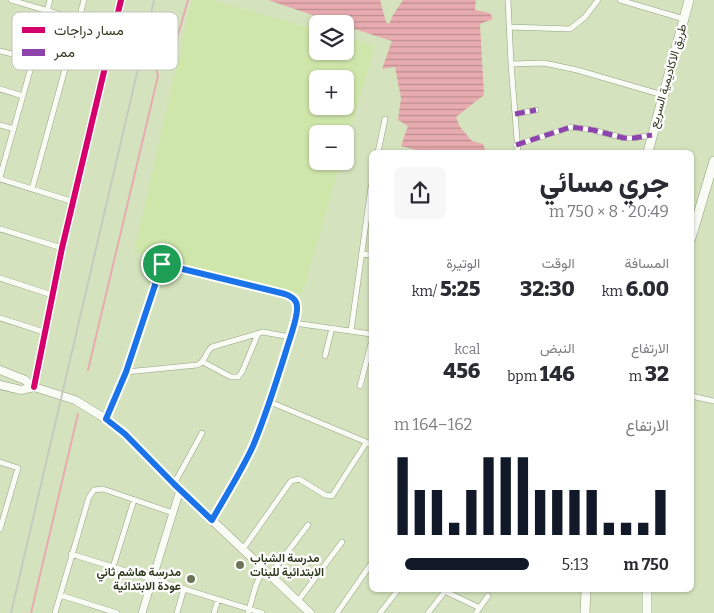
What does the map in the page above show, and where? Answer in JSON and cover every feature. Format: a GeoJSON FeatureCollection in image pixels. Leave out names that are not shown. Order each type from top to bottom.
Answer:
{"type":"FeatureCollection","features":[{"type":"Feature","properties":{"kind":"highway","name":"طريق الاكاديمية السريع"},"geometry":{"type":"LineString","coordinates":[[648,150],[690,0]]}},
{"type":"Feature","properties":{"kind":"highway"},"geometry":{"type":"LineString","coordinates":[[694,228],[714,161]]}},
{"type":"Feature","properties":{"kind":"highway"},"geometry":{"type":"LineString","coordinates":[[585,613],[586,592]]}},
{"type":"Feature","properties":{"kind":"highway"},"geometry":{"type":"LineString","coordinates":[[647,592],[647,613]]}},
{"type":"Feature","properties":{"kind":"main road"},"geometry":{"type":"LineString","coordinates":[[0,370],[25,380],[34,388]]}},
{"type":"Feature","properties":{"kind":"main road"},"geometry":{"type":"LineString","coordinates":[[0,385],[21,390],[34,388],[75,400],[106,419],[125,434],[180,490],[310,613]]}},
{"type":"Feature","properties":{"kind":"street"},"geometry":{"type":"LineString","coordinates":[[11,0],[51,12]]}},
{"type":"Feature","properties":{"kind":"street"},"geometry":{"type":"LineString","coordinates":[[47,11],[50,0]]}},
{"type":"Feature","properties":{"kind":"street"},"geometry":{"type":"LineString","coordinates":[[508,0],[518,150]]}},
{"type":"Feature","properties":{"kind":"street"},"geometry":{"type":"LineString","coordinates":[[509,28],[570,29],[585,17],[598,0]]}},
{"type":"Feature","properties":{"kind":"street"},"geometry":{"type":"LineString","coordinates":[[620,0],[684,20]]}},
{"type":"Feature","properties":{"kind":"street"},"geometry":{"type":"LineString","coordinates":[[511,64],[544,63],[577,70],[663,95]]}},
{"type":"Feature","properties":{"kind":"street"},"geometry":{"type":"LineString","coordinates":[[30,70],[14,129],[3,158],[0,178],[74,202]]}},
{"type":"Feature","properties":{"kind":"street"},"geometry":{"type":"LineString","coordinates":[[32,189],[65,70]]}},
{"type":"Feature","properties":{"kind":"street"},"geometry":{"type":"LineString","coordinates":[[34,388],[62,248],[105,70]]}},
{"type":"Feature","properties":{"kind":"street"},"geometry":{"type":"LineString","coordinates":[[0,89],[23,96]]}},
{"type":"Feature","properties":{"kind":"street"},"geometry":{"type":"LineString","coordinates":[[515,114],[536,110]]}},
{"type":"Feature","properties":{"kind":"street"},"geometry":{"type":"LineString","coordinates":[[378,150],[384,119]]}},
{"type":"Feature","properties":{"kind":"street"},"geometry":{"type":"LineString","coordinates":[[0,124],[14,129]]}},
{"type":"Feature","properties":{"kind":"street"},"geometry":{"type":"LineString","coordinates":[[516,144],[570,128],[593,130],[624,138],[652,135]]}},
{"type":"Feature","properties":{"kind":"street"},"geometry":{"type":"LineString","coordinates":[[350,331],[369,199]]}},
{"type":"Feature","properties":{"kind":"street"},"geometry":{"type":"LineString","coordinates":[[0,228],[62,248]]}},
{"type":"Feature","properties":{"kind":"street"},"geometry":{"type":"LineString","coordinates":[[360,254],[369,255]]}},
{"type":"Feature","properties":{"kind":"street"},"geometry":{"type":"LineString","coordinates":[[106,419],[126,372],[162,264],[291,296],[297,306],[294,323],[270,402],[244,463],[212,520]]}},
{"type":"Feature","properties":{"kind":"street"},"geometry":{"type":"LineString","coordinates":[[0,278],[52,295]]}},
{"type":"Feature","properties":{"kind":"street"},"geometry":{"type":"LineString","coordinates":[[0,318],[44,332]]}},
{"type":"Feature","properties":{"kind":"street"},"geometry":{"type":"LineString","coordinates":[[294,323],[369,334]]}},
{"type":"Feature","properties":{"kind":"street"},"geometry":{"type":"LineString","coordinates":[[326,356],[332,328]]}},
{"type":"Feature","properties":{"kind":"street"},"geometry":{"type":"LineString","coordinates":[[126,372],[197,365],[203,362],[208,350],[212,347],[267,332],[290,337]]}},
{"type":"Feature","properties":{"kind":"street"},"geometry":{"type":"LineString","coordinates":[[203,362],[230,377],[238,378],[258,334]]}},
{"type":"Feature","properties":{"kind":"street"},"geometry":{"type":"LineString","coordinates":[[360,386],[369,352]]}},
{"type":"Feature","properties":{"kind":"street"},"geometry":{"type":"LineString","coordinates":[[694,397],[714,402]]}},
{"type":"Feature","properties":{"kind":"street"},"geometry":{"type":"LineString","coordinates":[[243,549],[291,482],[299,479],[325,495],[332,496],[369,444],[270,402]]}},
{"type":"Feature","properties":{"kind":"street"},"geometry":{"type":"LineString","coordinates":[[174,484],[202,433]]}},
{"type":"Feature","properties":{"kind":"street"},"geometry":{"type":"LineString","coordinates":[[0,462],[18,468],[0,529]]}},
{"type":"Feature","properties":{"kind":"street"},"geometry":{"type":"LineString","coordinates":[[55,613],[89,497],[94,490],[103,489],[173,513]]}},
{"type":"Feature","properties":{"kind":"street"},"geometry":{"type":"LineString","coordinates":[[142,613],[180,490]]}},
{"type":"Feature","properties":{"kind":"street"},"geometry":{"type":"LineString","coordinates":[[113,567],[134,500]]}},
{"type":"Feature","properties":{"kind":"street"},"geometry":{"type":"LineString","coordinates":[[270,575],[308,525]]}},
{"type":"Feature","properties":{"kind":"street"},"geometry":{"type":"LineString","coordinates":[[298,601],[342,542]]}},
{"type":"Feature","properties":{"kind":"street"},"geometry":{"type":"LineString","coordinates":[[71,554],[184,588],[248,611],[262,613]]}},
{"type":"Feature","properties":{"kind":"street"},"geometry":{"type":"LineString","coordinates":[[337,613],[369,567]]}},
{"type":"Feature","properties":{"kind":"street"},"geometry":{"type":"LineString","coordinates":[[248,611],[256,585],[264,568]]}},
{"type":"Feature","properties":{"kind":"street"},"geometry":{"type":"LineString","coordinates":[[177,613],[184,588]]}},
{"type":"Feature","properties":{"kind":"street"},"geometry":{"type":"LineString","coordinates":[[380,613],[396,592]]}},
{"type":"Feature","properties":{"kind":"street"},"geometry":{"type":"LineString","coordinates":[[428,613],[443,592]]}},
{"type":"Feature","properties":{"kind":"street"},"geometry":{"type":"LineString","coordinates":[[446,592],[478,611],[488,596]]}},
{"type":"Feature","properties":{"kind":"street"},"geometry":{"type":"LineString","coordinates":[[60,595],[117,613]]}},
{"type":"Feature","properties":{"kind":"street"},"geometry":{"type":"LineString","coordinates":[[214,613],[218,599]]}},
{"type":"Feature","properties":{"kind":"shaded area"},"geometry":{"type":"Polygon","coordinates":[[[192,0],[211,0],[309,28],[309,60],[354,60],[354,40],[375,46],[352,125],[309,125],[309,170],[338,170],[302,294],[134,252],[176,70],[178,70],[178,61],[192,0]]]}},
{"type":"Feature","properties":{"kind":"shaded area"},"geometry":{"type":"Polygon","coordinates":[[[268,0],[380,0],[386,22],[389,24],[403,0],[476,0],[475,10],[490,13],[493,19],[480,24],[484,95],[456,117],[460,127],[472,141],[483,144],[485,150],[416,150],[401,146],[408,126],[398,120],[401,98],[395,67],[382,69],[392,41],[354,29],[354,15],[312,15],[268,0]]]}},
{"type":"Feature","properties":{"kind":"waterway"},"geometry":{"type":"LineString","coordinates":[[178,35],[188,0]]}},
{"type":"Feature","properties":{"kind":"waterway"},"geometry":{"type":"LineString","coordinates":[[88,370],[158,76],[156,70]]}},
{"type":"Feature","properties":{"kind":"waterway"},"geometry":{"type":"LineString","coordinates":[[31,613],[78,414]]}},
{"type":"Feature","properties":{"kind":"railway"},"geometry":{"type":"LineString","coordinates":[[151,12],[154,0]]}},
{"type":"Feature","properties":{"kind":"railway"},"geometry":{"type":"LineString","coordinates":[[11,613],[138,70]]}},
{"type":"Feature","properties":{"kind":"marked path"},"geometry":{"type":"LineString","coordinates":[[515,114],[536,110]]}},
{"type":"Feature","properties":{"kind":"marked path"},"geometry":{"type":"LineString","coordinates":[[516,145],[571,127],[593,130],[624,138],[652,135]]}},
{"type":"Feature","properties":{"kind":"cycle path"},"geometry":{"type":"LineString","coordinates":[[118,12],[121,0]]}},
{"type":"Feature","properties":{"kind":"cycle path"},"geometry":{"type":"LineString","coordinates":[[34,387],[62,248],[104,70]]}},
{"type":"Feature","properties":{"kind":"cycle path"},"geometry":{"type":"LineString","coordinates":[[106,419],[126,372],[162,264],[290,296],[295,302],[297,309],[270,402],[245,463],[212,520]]}},
{"type":"Feature","properties":{"kind":"place","name":"مدرسة الشباب الابتدائية للبنات"},"geometry":{"type":"Point","coordinates":[240,565]}},
{"type":"Feature","properties":{"kind":"place","name":"مدرسة هاشم ثاني عودة الابتدائية"},"geometry":{"type":"Point","coordinates":[191,579]}},
{"type":"Feature","properties":{"kind":"route"},"geometry":{"type":"LineString","coordinates":[[162,264],[285,294],[295,300],[297,306],[290,337],[270,402],[253,445],[212,520],[125,434],[106,419],[126,372],[162,264]]}}]}
